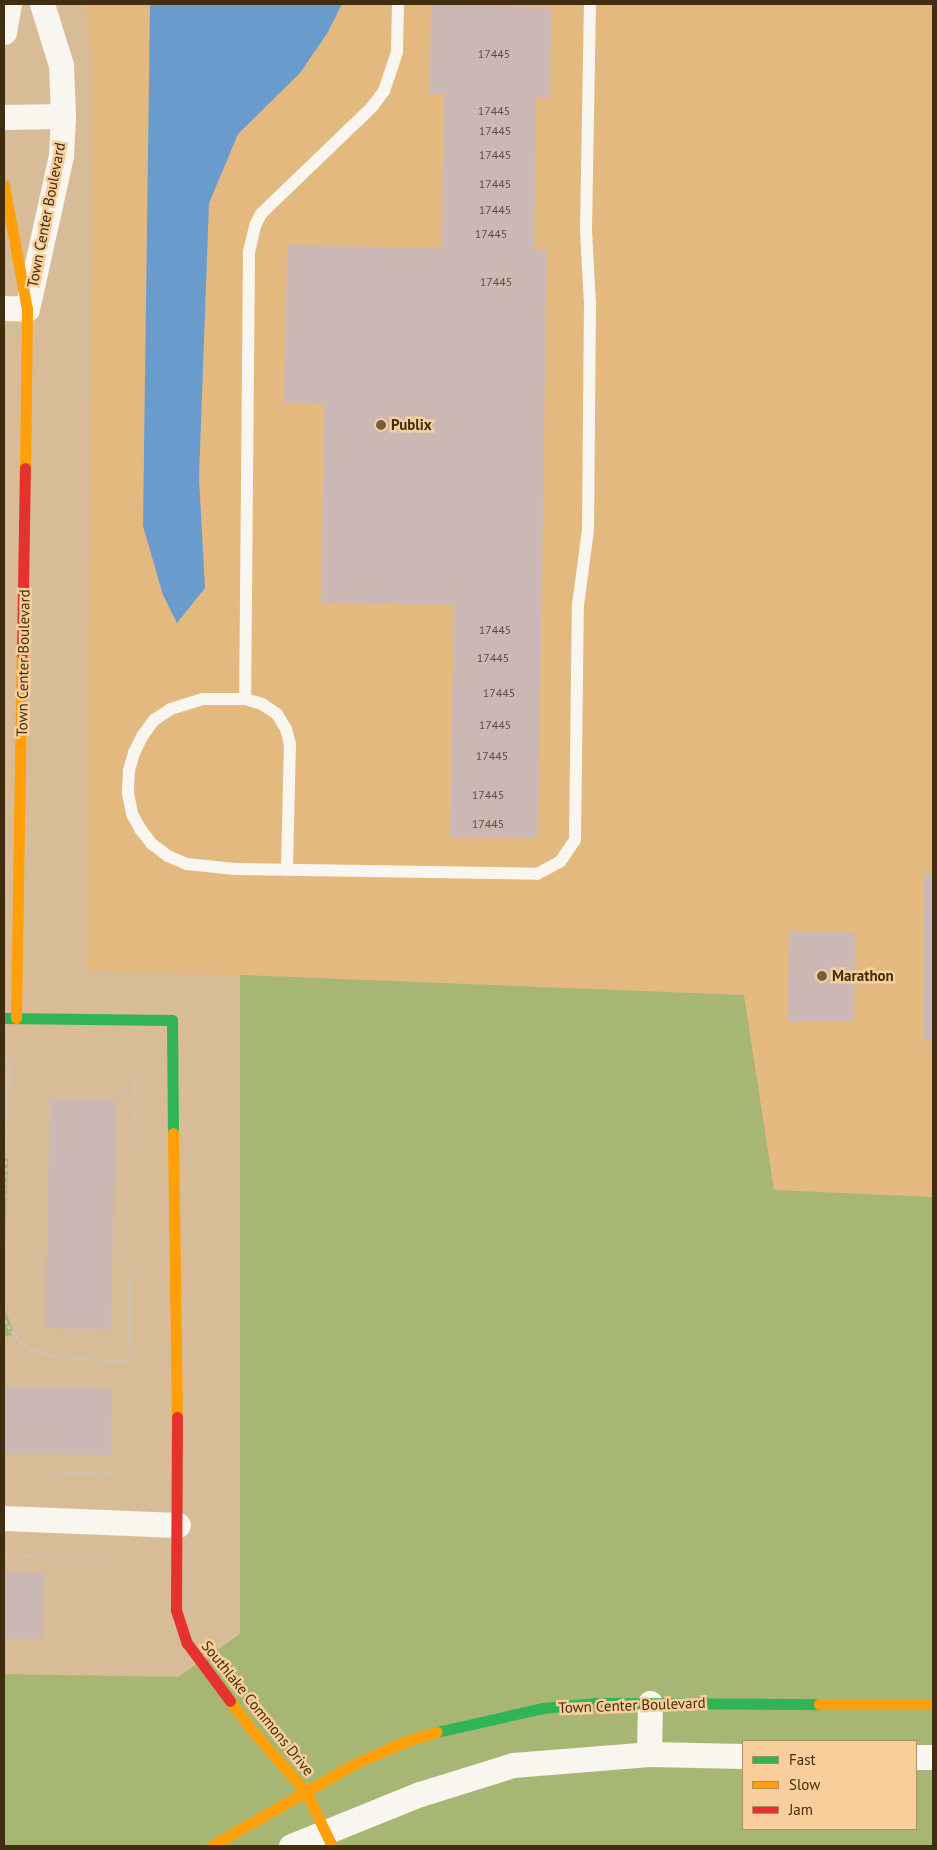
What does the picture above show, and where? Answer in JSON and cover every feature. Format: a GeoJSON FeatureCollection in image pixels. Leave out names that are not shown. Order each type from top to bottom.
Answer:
{"type":"FeatureCollection","features":[{"type":"Feature","properties":{"kind":"street"},"geometry":{"type":"LineString","coordinates":[[4,32],[10,4]]}},
{"type":"Feature","properties":{"kind":"street","name":"Town Center Boulevard"},"geometry":{"type":"LineString","coordinates":[[16,308],[61,156],[63,116],[61,65],[42,4]]}},
{"type":"Feature","properties":{"kind":"street"},"geometry":{"type":"LineString","coordinates":[[4,117],[63,116]]}},
{"type":"Feature","properties":{"kind":"street","name":"Town Center Boulevard"},"geometry":{"type":"LineString","coordinates":[[4,185],[16,308],[12,894],[16,1018]]}},
{"type":"Feature","properties":{"kind":"street"},"geometry":{"type":"LineString","coordinates":[[4,1018],[16,1018]]}},
{"type":"Feature","properties":{"kind":"street","name":"Southlake Commons Drive"},"geometry":{"type":"LineString","coordinates":[[16,1018],[172,1020],[178,1525],[176,1610],[187,1644],[250,1728],[306,1792],[329,1839]]}},
{"type":"Feature","properties":{"kind":"street"},"geometry":{"type":"LineString","coordinates":[[4,1518],[178,1525]]}},
{"type":"Feature","properties":{"kind":"street","name":"Town Center Boulevard"},"geometry":{"type":"LineString","coordinates":[[211,1846],[356,1763],[407,1741],[475,1722],[544,1708],[597,1703],[933,1704]]}},
{"type":"Feature","properties":{"kind":"street"},"geometry":{"type":"LineString","coordinates":[[649,1754],[650,1703]]}},
{"type":"Feature","properties":{"kind":"street"},"geometry":{"type":"LineString","coordinates":[[292,1846],[329,1839],[420,1794],[513,1764],[649,1754],[742,1756]]}},
{"type":"Feature","properties":{"kind":"street"},"geometry":{"type":"LineString","coordinates":[[917,1757],[933,1757]]}},
{"type":"Feature","properties":{"kind":"lane"},"geometry":{"type":"LineString","coordinates":[[245,699],[249,252],[254,226],[261,214],[372,107],[384,92],[397,52],[398,4]]}},
{"type":"Feature","properties":{"kind":"lane"},"geometry":{"type":"LineString","coordinates":[[287,870],[290,744],[286,729],[276,714],[262,704],[245,699],[203,699],[186,703],[154,720],[137,747],[129,771],[128,793],[132,814],[152,844],[168,856],[187,864],[210,868],[287,870],[537,874],[560,862],[574,840],[578,605],[586,552],[588,521],[590,285],[586,230],[590,4]]}},
{"type":"Feature","properties":{"kind":"path"},"geometry":{"type":"LineString","coordinates":[[4,1057],[10,1057],[4,1201]]}},
{"type":"Feature","properties":{"kind":"path"},"geometry":{"type":"LineString","coordinates":[[133,1153],[134,1074]]}},
{"type":"Feature","properties":{"kind":"path"},"geometry":{"type":"LineString","coordinates":[[4,1320],[10,1331],[19,1341],[32,1349],[52,1355],[128,1362],[130,1271]]}},
{"type":"Feature","properties":{"kind":"path"},"geometry":{"type":"LineString","coordinates":[[4,1334],[10,1331]]}},
{"type":"Feature","properties":{"kind":"path"},"geometry":{"type":"LineString","coordinates":[[52,1472],[114,1474]]}},
{"type":"Feature","properties":{"kind":"path"},"geometry":{"type":"LineString","coordinates":[[4,1556],[102,1557],[103,1543]]}},
{"type":"Feature","properties":{"kind":"shaded area"},"geometry":{"type":"Polygon","coordinates":[[[84,4],[150,4],[143,526],[205,588],[199,478],[209,203],[238,134],[300,73],[342,4],[933,4],[933,1197],[774,1190],[744,995],[240,975],[87,971],[93,61],[84,4]]]}},
{"type":"Feature","properties":{"kind":"green space"},"geometry":{"type":"Polygon","coordinates":[[[240,975],[744,995],[774,1190],[933,1197],[933,1846],[4,1846],[4,1674],[178,1677],[240,1634],[240,975]]]}},
{"type":"Feature","properties":{"kind":"green space"},"geometry":{"type":"Polygon","coordinates":[[[4,1159],[8,1159],[4,1273],[4,1159]]]}},
{"type":"Feature","properties":{"kind":"green space"},"geometry":{"type":"Polygon","coordinates":[[[4,1308],[15,1334],[4,1337],[4,1308]]]}},
{"type":"Feature","properties":{"kind":"water"},"geometry":{"type":"Polygon","coordinates":[[[150,4],[342,4],[328,32],[300,73],[238,134],[209,203],[199,478],[205,588],[177,623],[163,595],[143,526],[150,4]]]}},
{"type":"Feature","properties":{"kind":"building"},"geometry":{"type":"Polygon","coordinates":[[[431,5],[551,7],[550,98],[536,97],[534,250],[547,250],[538,838],[450,837],[454,605],[321,603],[324,404],[284,403],[287,245],[441,248],[444,93],[429,93],[431,5]]]}},
{"type":"Feature","properties":{"kind":"building","name":"Marathon"},"geometry":{"type":"Polygon","coordinates":[[[924,874],[933,874],[933,1041],[923,1041],[924,874]]]}},
{"type":"Feature","properties":{"kind":"building","name":"Marathon"},"geometry":{"type":"Polygon","coordinates":[[[789,931],[855,931],[854,1021],[788,1021],[789,931]]]}},
{"type":"Feature","properties":{"kind":"building"},"geometry":{"type":"Polygon","coordinates":[[[50,1099],[116,1100],[111,1330],[45,1328],[50,1099]]]}},
{"type":"Feature","properties":{"kind":"building"},"geometry":{"type":"Polygon","coordinates":[[[4,1387],[112,1389],[111,1455],[4,1453],[4,1387]]]}},
{"type":"Feature","properties":{"kind":"building"},"geometry":{"type":"Polygon","coordinates":[[[4,1572],[44,1572],[42,1639],[4,1638],[4,1572]]]}},
{"type":"Feature","properties":{"kind":"traffic: fast"},"geometry":{"type":"LineString","coordinates":[[4,1018],[172,1020],[173,1133]]}},
{"type":"Feature","properties":{"kind":"traffic: fast"},"geometry":{"type":"LineString","coordinates":[[437,1732],[543,1708],[597,1703],[819,1704]]}},
{"type":"Feature","properties":{"kind":"traffic: slow"},"geometry":{"type":"LineString","coordinates":[[4,185],[27,309],[25,468]]}},
{"type":"Feature","properties":{"kind":"traffic: slow"},"geometry":{"type":"LineString","coordinates":[[16,1018],[22,654]]}},
{"type":"Feature","properties":{"kind":"traffic: slow"},"geometry":{"type":"LineString","coordinates":[[173,1133],[177,1417]]}},
{"type":"Feature","properties":{"kind":"traffic: slow"},"geometry":{"type":"LineString","coordinates":[[230,1701],[250,1728],[306,1792],[332,1846]]}},
{"type":"Feature","properties":{"kind":"traffic: slow"},"geometry":{"type":"LineString","coordinates":[[819,1704],[933,1704]]}},
{"type":"Feature","properties":{"kind":"traffic: slow"},"geometry":{"type":"LineString","coordinates":[[211,1846],[356,1763],[407,1741],[437,1732]]}},
{"type":"Feature","properties":{"kind":"traffic: jam"},"geometry":{"type":"LineString","coordinates":[[22,654],[25,468]]}},
{"type":"Feature","properties":{"kind":"traffic: jam"},"geometry":{"type":"LineString","coordinates":[[177,1417],[176,1610],[187,1643],[230,1701]]}},
{"type":"Feature","properties":{"kind":"place","name":"Publix"},"geometry":{"type":"Point","coordinates":[381,425]}},
{"type":"Feature","properties":{"kind":"place","name":"Marathon"},"geometry":{"type":"Point","coordinates":[822,976]}}]}
